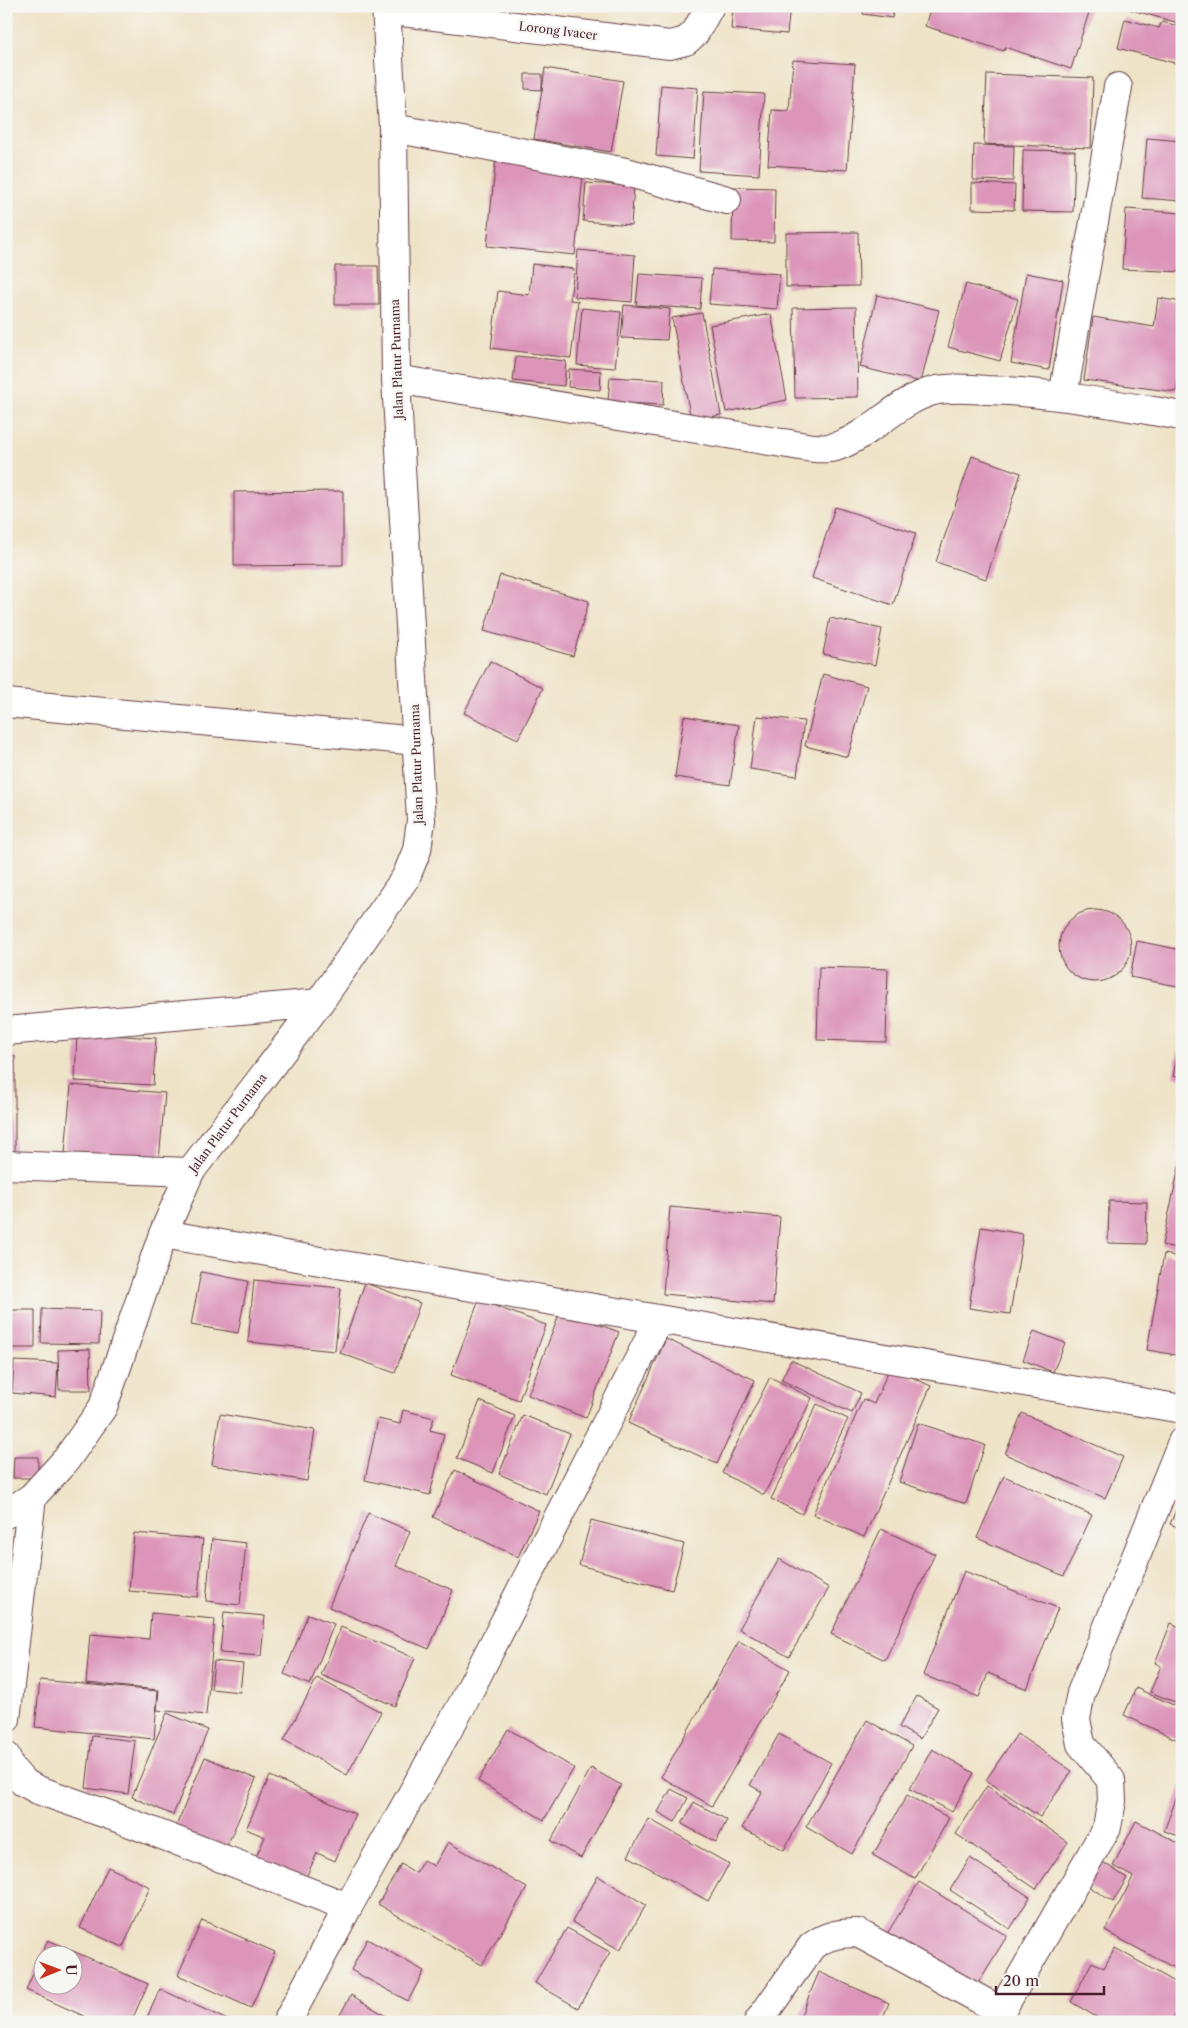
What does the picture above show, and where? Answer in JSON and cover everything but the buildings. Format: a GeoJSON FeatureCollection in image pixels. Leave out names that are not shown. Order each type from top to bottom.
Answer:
{"type":"FeatureCollection","features":[{"type":"Feature","properties":{"kind":"street","name":"Lorong Ivacer"},"geometry":{"type":"LineString","coordinates":[[386,8],[670,45],[686,41],[695,34],[710,6]]}},
{"type":"Feature","properties":{"kind":"street","name":"Jalan Platur Purnama"},"geometry":{"type":"LineString","coordinates":[[6,1514],[32,1497],[66,1460],[103,1407],[163,1234],[190,1172],[319,1003],[406,877],[416,850],[421,820],[396,379],[393,128],[386,8]]}},
{"type":"Feature","properties":{"kind":"street"},"geometry":{"type":"LineString","coordinates":[[1063,396],[1118,87]]}},
{"type":"Feature","properties":{"kind":"street"},"geometry":{"type":"LineString","coordinates":[[393,128],[626,172],[727,200]]}},
{"type":"Feature","properties":{"kind":"street"},"geometry":{"type":"LineString","coordinates":[[396,379],[820,448],[837,446],[860,434],[905,403],[934,391],[963,389],[1000,390],[1063,396],[1182,416]]}},
{"type":"Feature","properties":{"kind":"street"},"geometry":{"type":"LineString","coordinates":[[6,703],[418,741]]}},
{"type":"Feature","properties":{"kind":"street"},"geometry":{"type":"LineString","coordinates":[[6,1031],[319,1003]]}},
{"type":"Feature","properties":{"kind":"street"},"geometry":{"type":"LineString","coordinates":[[6,1165],[190,1172]]}},
{"type":"Feature","properties":{"kind":"street"},"geometry":{"type":"LineString","coordinates":[[163,1234],[1182,1409]]}},
{"type":"Feature","properties":{"kind":"street"},"geometry":{"type":"LineString","coordinates":[[287,2022],[348,1907],[462,1705],[659,1320]]}},
{"type":"Feature","properties":{"kind":"street"},"geometry":{"type":"LineString","coordinates":[[758,2022],[812,1946],[824,1938],[840,1933],[858,1933],[998,2016],[1107,1827],[1112,1801],[1110,1780],[1082,1744],[1076,1719],[1081,1693],[1182,1442]]}},
{"type":"Feature","properties":{"kind":"street"},"geometry":{"type":"LineString","coordinates":[[6,1719],[32,1497]]}},
{"type":"Feature","properties":{"kind":"street"},"geometry":{"type":"LineString","coordinates":[[7,1764],[23,1782],[38,1790],[115,1817],[348,1907]]}}]}
